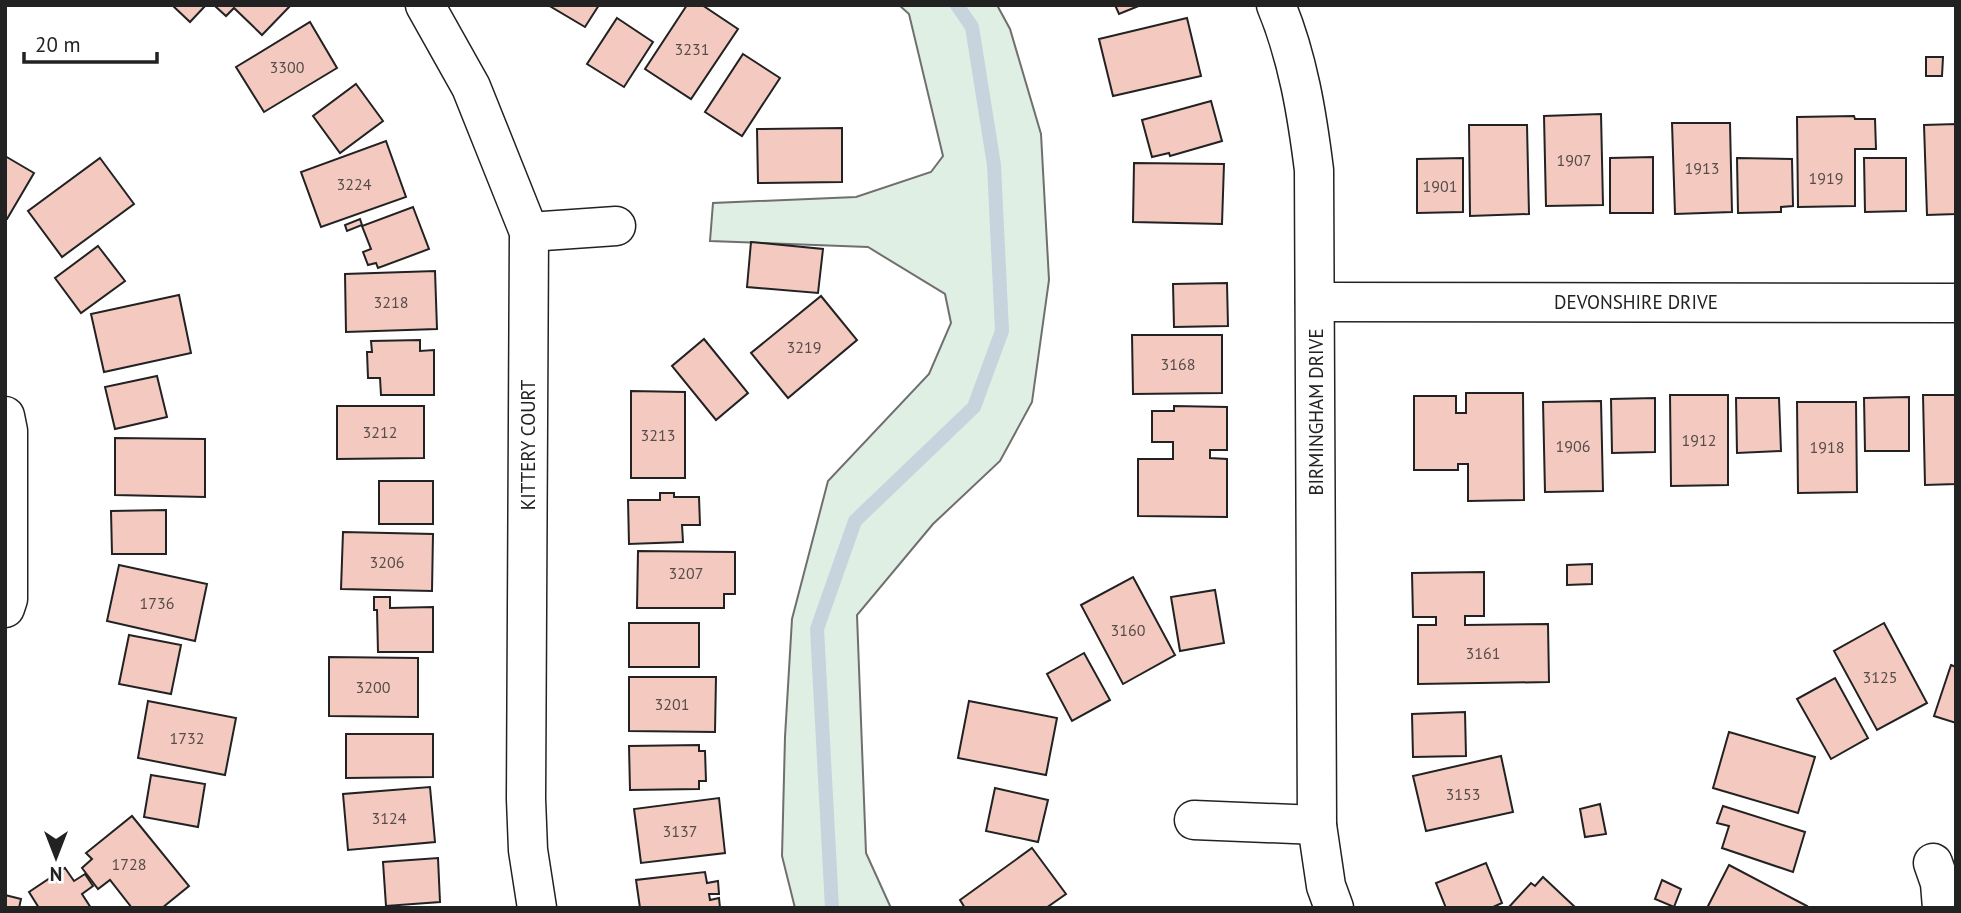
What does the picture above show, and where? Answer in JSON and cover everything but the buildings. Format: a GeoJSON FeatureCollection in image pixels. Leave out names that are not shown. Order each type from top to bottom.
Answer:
{"type":"FeatureCollection","features":[{"type":"Feature","properties":{"kind":"street","name":"KITTERY COURT"},"geometry":{"type":"LineString","coordinates":[[425,5],[471,87],[530,232],[526,799],[528,850],[537,908]]}},
{"type":"Feature","properties":{"kind":"street","name":"BIRMINGHAM DRIVE"},"geometry":{"type":"LineString","coordinates":[[1276,5],[1287,32],[1306,110],[1314,170],[1317,825],[1326,886],[1334,908]]}},
{"type":"Feature","properties":{"kind":"street"},"geometry":{"type":"LineString","coordinates":[[530,232],[616,226]]}},
{"type":"Feature","properties":{"kind":"street","name":"DEVONSHIRE DRIVE"},"geometry":{"type":"LineString","coordinates":[[1315,302],[1956,303]]}},
{"type":"Feature","properties":{"kind":"street"},"geometry":{"type":"LineString","coordinates":[[5,416],[8,431],[9,521],[8,599],[5,608]]}},
{"type":"Feature","properties":{"kind":"street"},"geometry":{"type":"LineString","coordinates":[[1194,820],[1317,825]]}},
{"type":"Feature","properties":{"kind":"street"},"geometry":{"type":"LineString","coordinates":[[1933,863],[1940,883],[1942,908]]}},
{"type":"Feature","properties":{"kind":"green space"},"geometry":{"type":"Polygon","coordinates":[[[899,5],[997,5],[1010,29],[1041,134],[1049,280],[1032,402],[1000,461],[933,524],[857,615],[866,853],[891,908],[795,908],[782,856],[792,619],[828,481],[929,374],[951,323],[945,294],[868,247],[710,241],[713,203],[856,197],[931,172],[943,156],[909,14],[899,5]]]}},
{"type":"Feature","properties":{"kind":"waterway"},"geometry":{"type":"LineString","coordinates":[[832,908],[817,629],[855,521],[974,407],[1002,331],[994,165],[972,27],[957,5]]}}]}
